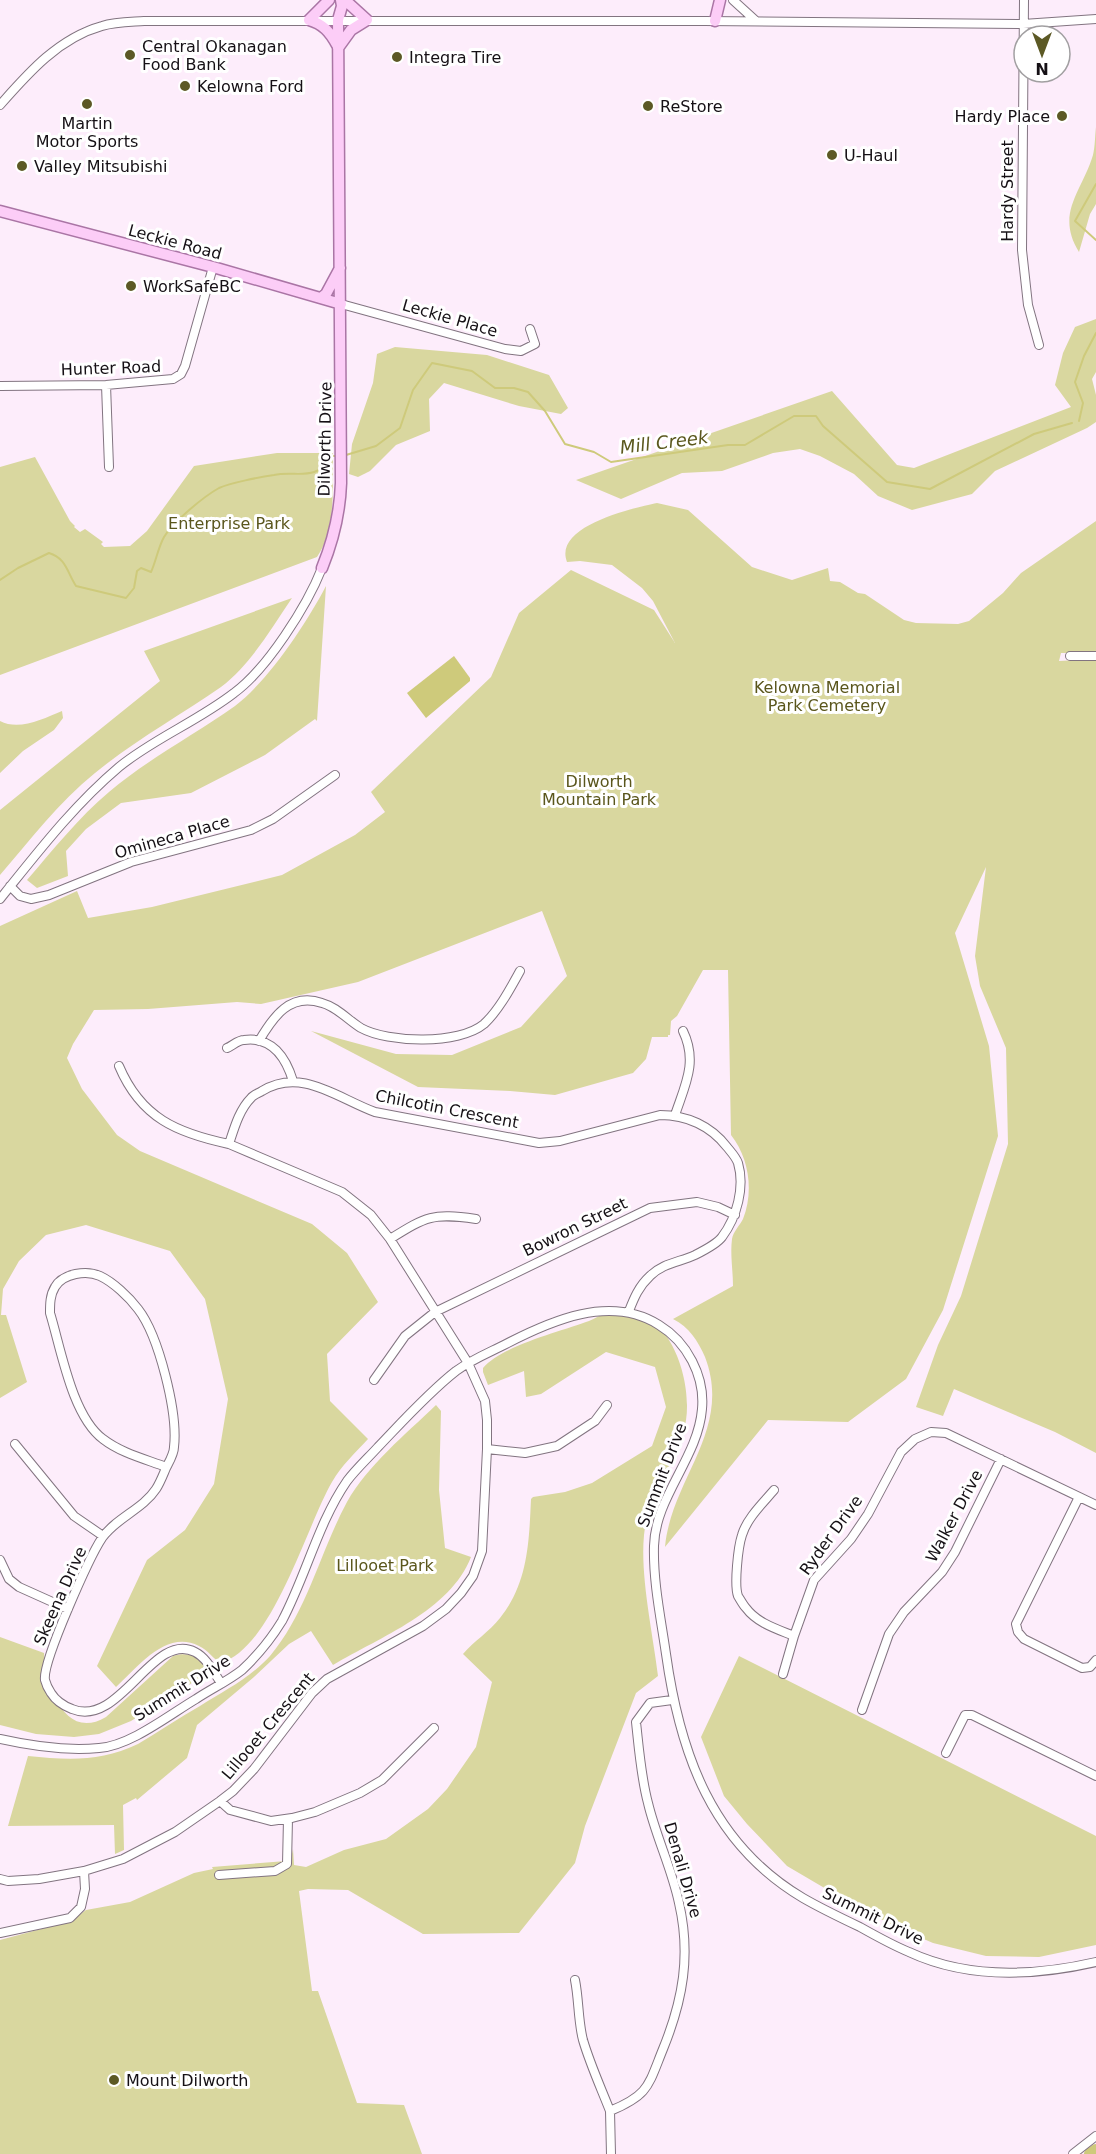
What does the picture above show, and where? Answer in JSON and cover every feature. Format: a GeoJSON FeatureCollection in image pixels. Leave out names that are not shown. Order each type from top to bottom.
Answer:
{"type":"FeatureCollection","features":[{"type":"Feature","properties":{"kind":"main road","name":"Dilworth Drive"},"geometry":{"type":"LineString","coordinates":[[331,0],[338,20]]}},
{"type":"Feature","properties":{"kind":"main road"},"geometry":{"type":"LineString","coordinates":[[331,0],[309,20],[320,24],[327,30],[338,48],[351,30],[368,20],[345,0]]}},
{"type":"Feature","properties":{"kind":"main road","name":"Dilworth Drive"},"geometry":{"type":"LineString","coordinates":[[322,568],[338,517],[341,493],[338,20],[342,6],[341,0]]}},
{"type":"Feature","properties":{"kind":"main road"},"geometry":{"type":"LineString","coordinates":[[716,21],[720,0]]}},
{"type":"Feature","properties":{"kind":"main road","name":"Leckie Road"},"geometry":{"type":"LineString","coordinates":[[0,211],[213,267],[341,304]]}},
{"type":"Feature","properties":{"kind":"main road"},"geometry":{"type":"LineString","coordinates":[[321,298],[326,294],[340,267]]}},
{"type":"Feature","properties":{"kind":"street"},"geometry":{"type":"LineString","coordinates":[[733,0],[757,21]]}},
{"type":"Feature","properties":{"kind":"street","name":"Hardy Street"},"geometry":{"type":"LineString","coordinates":[[1023,24],[1024,0]]}},
{"type":"Feature","properties":{"kind":"street"},"geometry":{"type":"LineString","coordinates":[[0,105],[43,58],[71,38],[103,26],[144,21],[757,21],[1023,24],[1096,19]]}},
{"type":"Feature","properties":{"kind":"street","name":"Hardy Street"},"geometry":{"type":"LineString","coordinates":[[1023,84],[1022,250],[1026,297],[1039,345]]}},
{"type":"Feature","properties":{"kind":"street","name":"Hunter Road"},"geometry":{"type":"LineString","coordinates":[[0,386],[106,385],[173,380],[181,374],[185,366],[213,267]]}},
{"type":"Feature","properties":{"kind":"street","name":"Leckie Place"},"geometry":{"type":"LineString","coordinates":[[341,304],[505,349],[521,351],[535,344],[530,329]]}},
{"type":"Feature","properties":{"kind":"street"},"geometry":{"type":"LineString","coordinates":[[106,385],[109,467]]}},
{"type":"Feature","properties":{"kind":"street","name":"Dilworth Drive"},"geometry":{"type":"LineString","coordinates":[[0,899],[67,817],[96,787],[122,765],[234,694],[254,676],[299,614],[322,568]]}},
{"type":"Feature","properties":{"kind":"street"},"geometry":{"type":"LineString","coordinates":[[1070,656],[1096,656]]}},
{"type":"Feature","properties":{"kind":"street","name":"Omineca Place"},"geometry":{"type":"LineString","coordinates":[[10,886],[20,896],[30,899],[49,895],[131,862],[251,830],[273,819],[335,775]]}},
{"type":"Feature","properties":{"kind":"street"},"geometry":{"type":"LineString","coordinates":[[259,1041],[270,1022],[284,1007],[300,1001],[322,1002],[362,1028],[386,1037],[405,1040],[457,1036],[483,1025],[520,971]]}},
{"type":"Feature","properties":{"kind":"street"},"geometry":{"type":"LineString","coordinates":[[629,1311],[636,1292],[650,1275],[670,1263],[696,1255],[721,1239],[735,1215],[741,1192],[738,1161],[717,1134],[689,1118],[675,1114],[691,1065],[690,1046],[683,1031]]}},
{"type":"Feature","properties":{"kind":"street"},"geometry":{"type":"LineString","coordinates":[[227,1048],[242,1040],[259,1041],[276,1048],[288,1063],[293,1081],[280,1082],[250,1098],[239,1116],[229,1144]]}},
{"type":"Feature","properties":{"kind":"street"},"geometry":{"type":"LineString","coordinates":[[119,1066],[127,1086],[138,1101],[173,1128],[199,1138],[229,1144],[342,1192],[371,1215],[390,1239],[468,1364]]}},
{"type":"Feature","properties":{"kind":"street","name":"Chilcotin Crescent"},"geometry":{"type":"LineString","coordinates":[[293,1081],[311,1084],[375,1112],[539,1143],[560,1141],[660,1114],[675,1114]]}},
{"type":"Feature","properties":{"kind":"street","name":"Bowron Street"},"geometry":{"type":"LineString","coordinates":[[374,1380],[405,1336],[435,1312],[650,1208],[697,1202],[718,1207],[735,1215]]}},
{"type":"Feature","properties":{"kind":"street"},"geometry":{"type":"LineString","coordinates":[[390,1239],[423,1219],[437,1216],[476,1219]]}},
{"type":"Feature","properties":{"kind":"street","name":"Skeena Drive"},"geometry":{"type":"LineString","coordinates":[[166,1467],[120,1449],[102,1439],[81,1413],[50,1313],[50,1297],[56,1285],[68,1276],[89,1272],[102,1277],[137,1308],[149,1327],[171,1402],[175,1428],[174,1450],[156,1489],[103,1536],[68,1609],[49,1657],[45,1681],[51,1693],[63,1705],[77,1711],[91,1712],[109,1704],[162,1656],[178,1649],[195,1651],[208,1664],[221,1683]]}},
{"type":"Feature","properties":{"kind":"street","name":"Summit Drive"},"geometry":{"type":"LineString","coordinates":[[0,1738],[35,1745],[103,1749],[128,1740],[238,1673],[260,1653],[281,1621],[333,1505],[348,1479],[454,1373],[480,1355],[561,1320],[599,1311],[629,1311],[660,1325],[687,1350],[698,1375],[702,1409],[695,1436],[660,1513],[654,1540],[654,1573],[672,1700],[684,1744],[704,1793],[732,1835],[761,1867],[801,1897],[912,1954],[953,1967],[996,1973],[1035,1972],[1096,1962]]}},
{"type":"Feature","properties":{"kind":"street","name":"Lillooet Crescent"},"geometry":{"type":"LineString","coordinates":[[0,1880],[39,1878],[84,1871],[123,1859],[175,1832],[233,1791],[254,1769],[312,1693],[327,1679],[423,1626],[446,1609],[473,1576],[482,1551],[487,1449],[485,1401],[468,1364]]}},
{"type":"Feature","properties":{"kind":"street"},"geometry":{"type":"LineString","coordinates":[[487,1449],[525,1453],[557,1446],[595,1421],[607,1405]]}},
{"type":"Feature","properties":{"kind":"street","name":"Ryder Drive"},"geometry":{"type":"LineString","coordinates":[[783,1674],[814,1580],[851,1539],[868,1514],[901,1452],[915,1439],[931,1432],[946,1434],[1000,1459]]}},
{"type":"Feature","properties":{"kind":"street"},"geometry":{"type":"LineString","coordinates":[[15,1444],[74,1516],[103,1536]]}},
{"type":"Feature","properties":{"kind":"street"},"geometry":{"type":"LineString","coordinates":[[1000,1459],[1096,1505]]}},
{"type":"Feature","properties":{"kind":"street","name":"Walker Drive"},"geometry":{"type":"LineString","coordinates":[[862,1710],[889,1634],[904,1612],[942,1572],[955,1552],[1000,1459]]}},
{"type":"Feature","properties":{"kind":"street"},"geometry":{"type":"LineString","coordinates":[[774,1490],[741,1536],[738,1594],[754,1616],[794,1636]]}},
{"type":"Feature","properties":{"kind":"street"},"geometry":{"type":"LineString","coordinates":[[1079,1497],[1016,1623],[1018,1632],[1024,1639],[1082,1668],[1090,1667],[1096,1660]]}},
{"type":"Feature","properties":{"kind":"street"},"geometry":{"type":"LineString","coordinates":[[0,1560],[9,1579],[19,1587],[68,1609]]}},
{"type":"Feature","properties":{"kind":"street","name":"Denali Drive"},"geometry":{"type":"LineString","coordinates":[[610,2111],[632,2102],[647,2089],[683,1989],[686,1941],[679,1902],[647,1802],[636,1722],[650,1703],[672,1700]]}},
{"type":"Feature","properties":{"kind":"street"},"geometry":{"type":"LineString","coordinates":[[946,1753],[965,1715],[972,1715],[1096,1776]]}},
{"type":"Feature","properties":{"kind":"street"},"geometry":{"type":"LineString","coordinates":[[220,1801],[230,1810],[271,1821],[315,1812],[360,1793],[382,1780],[434,1728]]}},
{"type":"Feature","properties":{"kind":"street"},"geometry":{"type":"LineString","coordinates":[[219,1875],[275,1871],[287,1864],[288,1819]]}},
{"type":"Feature","properties":{"kind":"street"},"geometry":{"type":"LineString","coordinates":[[0,1934],[70,1918],[81,1907],[84,1871]]}},
{"type":"Feature","properties":{"kind":"street"},"geometry":{"type":"LineString","coordinates":[[575,1980],[579,2001],[579,2021],[584,2042],[610,2111],[611,2154]]}},
{"type":"Feature","properties":{"kind":"street"},"geometry":{"type":"LineString","coordinates":[[1072,2154],[1096,2136]]}},
{"type":"Feature","properties":{"kind":"green space"},"geometry":{"type":"Polygon","coordinates":[[[1096,127],[1096,204],[1090,214],[1079,252],[1072,238],[1070,214],[1093,155],[1096,127]]]}},
{"type":"Feature","properties":{"kind":"green space"},"geometry":{"type":"Polygon","coordinates":[[[1096,319],[1096,372],[1092,379],[1096,395],[1096,422],[995,471],[972,494],[912,510],[878,496],[854,474],[820,456],[800,449],[773,453],[722,471],[682,473],[621,499],[576,480],[832,391],[897,465],[914,468],[1071,407],[1055,385],[1063,353],[1075,327],[1096,319]]]}},
{"type":"Feature","properties":{"kind":"green space"},"geometry":{"type":"Polygon","coordinates":[[[395,347],[487,355],[549,375],[568,408],[561,414],[519,406],[444,383],[429,399],[430,431],[396,445],[370,471],[358,477],[349,474],[352,444],[373,383],[377,354],[395,347]]]}},
{"type":"Feature","properties":{"kind":"green space","name":"Enterprise Park"},"geometry":{"type":"Polygon","coordinates":[[[277,453],[333,453],[331,520],[317,557],[0,675],[0,467],[35,457],[74,527],[80,532],[85,529],[103,542],[101,544],[104,547],[130,546],[147,531],[194,466],[277,453]]]}},
{"type":"Feature","properties":{"kind":"green space","name":"Dilworth Mountain Park"},"geometry":{"type":"Polygon","coordinates":[[[657,503],[688,510],[752,567],[792,580],[828,568],[830,581],[840,582],[858,593],[865,594],[904,620],[916,623],[958,624],[969,621],[1003,593],[1021,573],[1096,521],[1096,653],[1061,653],[1059,661],[1096,659],[1096,1453],[1055,1432],[954,1389],[943,1416],[916,1407],[938,1345],[961,1296],[1008,1144],[1006,1048],[980,986],[975,956],[986,867],[955,933],[989,1046],[998,1136],[943,1310],[906,1379],[848,1422],[768,1420],[665,1547],[678,1499],[706,1431],[711,1408],[712,1383],[699,1345],[684,1326],[673,1319],[733,1286],[732,1239],[743,1219],[748,1197],[746,1164],[731,1135],[728,970],[703,970],[677,1016],[671,1021],[670,1035],[652,1037],[646,1059],[633,1073],[555,1095],[418,1087],[311,1031],[396,1054],[452,1055],[521,1027],[567,976],[542,911],[358,982],[261,1004],[237,1002],[148,1009],[94,1010],[67,1058],[82,1089],[117,1135],[140,1151],[312,1224],[347,1253],[378,1302],[327,1354],[330,1401],[368,1439],[332,1482],[286,1583],[257,1634],[240,1652],[221,1663],[199,1646],[187,1642],[175,1642],[164,1646],[143,1661],[116,1687],[97,1666],[147,1560],[185,1530],[214,1484],[228,1399],[205,1299],[170,1251],[86,1225],[46,1235],[19,1261],[3,1289],[1,1315],[6,1315],[27,1382],[0,1398],[0,926],[77,891],[88,918],[152,907],[282,875],[355,835],[385,812],[371,792],[491,677],[519,613],[571,570],[654,610],[675,643],[653,601],[642,588],[612,565],[580,561],[567,562],[566,549],[572,538],[583,529],[614,514],[657,503]]]}},
{"type":"Feature","properties":{"kind":"green space"},"geometry":{"type":"Polygon","coordinates":[[[326,586],[317,721],[315,719],[265,755],[191,793],[121,803],[86,829],[66,851],[68,876],[37,888],[27,880],[77,823],[109,792],[248,695],[286,650],[326,586]]]}},
{"type":"Feature","properties":{"kind":"green space"},"geometry":{"type":"Polygon","coordinates":[[[292,598],[260,646],[232,678],[125,750],[82,784],[57,809],[0,875],[0,810],[160,681],[144,651],[292,598]]]}},
{"type":"Feature","properties":{"kind":"green space"},"geometry":{"type":"Polygon","coordinates":[[[62,711],[63,718],[54,730],[23,751],[0,773],[0,721],[7,724],[23,724],[62,711]]]}},
{"type":"Feature","properties":{"kind":"green space"},"geometry":{"type":"Polygon","coordinates":[[[623,1307],[641,1312],[656,1323],[668,1338],[684,1376],[687,1416],[678,1446],[650,1508],[644,1535],[645,1587],[658,1676],[636,1693],[585,1826],[575,1863],[519,1933],[423,1934],[348,1890],[308,1889],[299,1891],[312,1991],[318,1991],[357,2103],[404,2105],[422,2154],[0,2154],[0,1940],[71,1921],[86,1910],[130,1902],[194,1873],[213,1869],[212,1867],[286,1861],[293,1849],[294,1865],[306,1867],[344,1850],[386,1839],[428,1809],[447,1789],[476,1747],[492,1682],[463,1654],[500,1618],[516,1591],[522,1577],[528,1547],[531,1499],[565,1492],[592,1483],[652,1446],[666,1407],[655,1367],[606,1352],[541,1394],[526,1397],[524,1371],[488,1385],[483,1368],[492,1360],[517,1346],[623,1307]]]}},
{"type":"Feature","properties":{"kind":"green space","name":"Lillooet Park"},"geometry":{"type":"Polygon","coordinates":[[[436,1405],[441,1411],[439,1490],[445,1548],[471,1557],[461,1576],[447,1593],[412,1621],[333,1665],[311,1631],[289,1644],[197,1725],[187,1758],[137,1800],[136,1798],[123,1805],[124,1850],[115,1854],[114,1825],[8,1826],[28,1756],[84,1758],[124,1750],[138,1744],[245,1678],[262,1664],[283,1639],[294,1620],[337,1521],[355,1489],[388,1451],[436,1405]]]}},
{"type":"Feature","properties":{"kind":"green space"},"geometry":{"type":"Polygon","coordinates":[[[0,1637],[44,1653],[53,1693],[68,1716],[79,1722],[91,1723],[106,1717],[173,1656],[184,1654],[193,1656],[207,1670],[203,1676],[131,1721],[99,1734],[74,1737],[36,1734],[0,1725],[0,1637]]]}},
{"type":"Feature","properties":{"kind":"green space"},"geometry":{"type":"Polygon","coordinates":[[[739,1656],[1096,1836],[1096,1945],[1039,1957],[986,1956],[933,1943],[850,1903],[787,1866],[724,1796],[701,1737],[739,1656]]]}},
{"type":"Feature","properties":{"kind":"shaded area"},"geometry":{"type":"Polygon","coordinates":[[[454,656],[470,681],[426,718],[407,693],[454,656]]]}},
{"type":"Feature","properties":{"kind":"waterway","name":"Mill Creek"},"geometry":{"type":"LineString","coordinates":[[1096,184],[1075,221],[1096,240]]}},
{"type":"Feature","properties":{"kind":"waterway","name":"Mill Creek"},"geometry":{"type":"LineString","coordinates":[[1079,421],[1083,403],[1075,382],[1084,356],[1096,333]]}},
{"type":"Feature","properties":{"kind":"waterway","name":"Mill Creek"},"geometry":{"type":"LineString","coordinates":[[346,455],[376,446],[400,428],[413,390],[432,363],[472,371],[495,388],[514,388],[528,392],[545,411],[565,444],[594,452],[611,462],[728,445],[745,445],[794,416],[816,416],[823,426],[887,482],[930,489],[1034,434],[1072,423]]}},
{"type":"Feature","properties":{"kind":"waterway","name":"Mill Creek"},"geometry":{"type":"LineString","coordinates":[[0,580],[18,568],[49,553],[63,562],[76,586],[126,598],[134,588],[137,571],[141,568],[151,572],[168,531],[212,492],[224,486],[253,479],[282,474],[312,473],[319,470],[332,456],[337,456]]}},
{"type":"Feature","properties":{"kind":"waterway"},"geometry":{"type":"LineString","coordinates":[[1090,2154],[1096,2150]]}},
{"type":"Feature","properties":{"kind":"place","name":"Central Okanagan Food Bank"},"geometry":{"type":"Point","coordinates":[130,55]}},
{"type":"Feature","properties":{"kind":"place","name":"Integra Tire"},"geometry":{"type":"Point","coordinates":[397,57]}},
{"type":"Feature","properties":{"kind":"place","name":"Kelowna Ford"},"geometry":{"type":"Point","coordinates":[185,86]}},
{"type":"Feature","properties":{"kind":"place","name":"Martin Motor Sports"},"geometry":{"type":"Point","coordinates":[87,104]}},
{"type":"Feature","properties":{"kind":"place","name":"ReStore"},"geometry":{"type":"Point","coordinates":[648,106]}},
{"type":"Feature","properties":{"kind":"place","name":"Hardy Place"},"geometry":{"type":"Point","coordinates":[1062,116]}},
{"type":"Feature","properties":{"kind":"place","name":"U-Haul"},"geometry":{"type":"Point","coordinates":[832,155]}},
{"type":"Feature","properties":{"kind":"place","name":"Valley Mitsubishi"},"geometry":{"type":"Point","coordinates":[22,166]}},
{"type":"Feature","properties":{"kind":"place","name":"WorkSafeBC"},"geometry":{"type":"Point","coordinates":[131,286]}},
{"type":"Feature","properties":{"kind":"place","name":"Mount Dilworth"},"geometry":{"type":"Point","coordinates":[114,2080]}},
{"type":"Feature","properties":{"kind":"park label","name":"Kelowna Memorial Park Cemetery"},"geometry":{"type":"Point","coordinates":[827,696]}}]}
